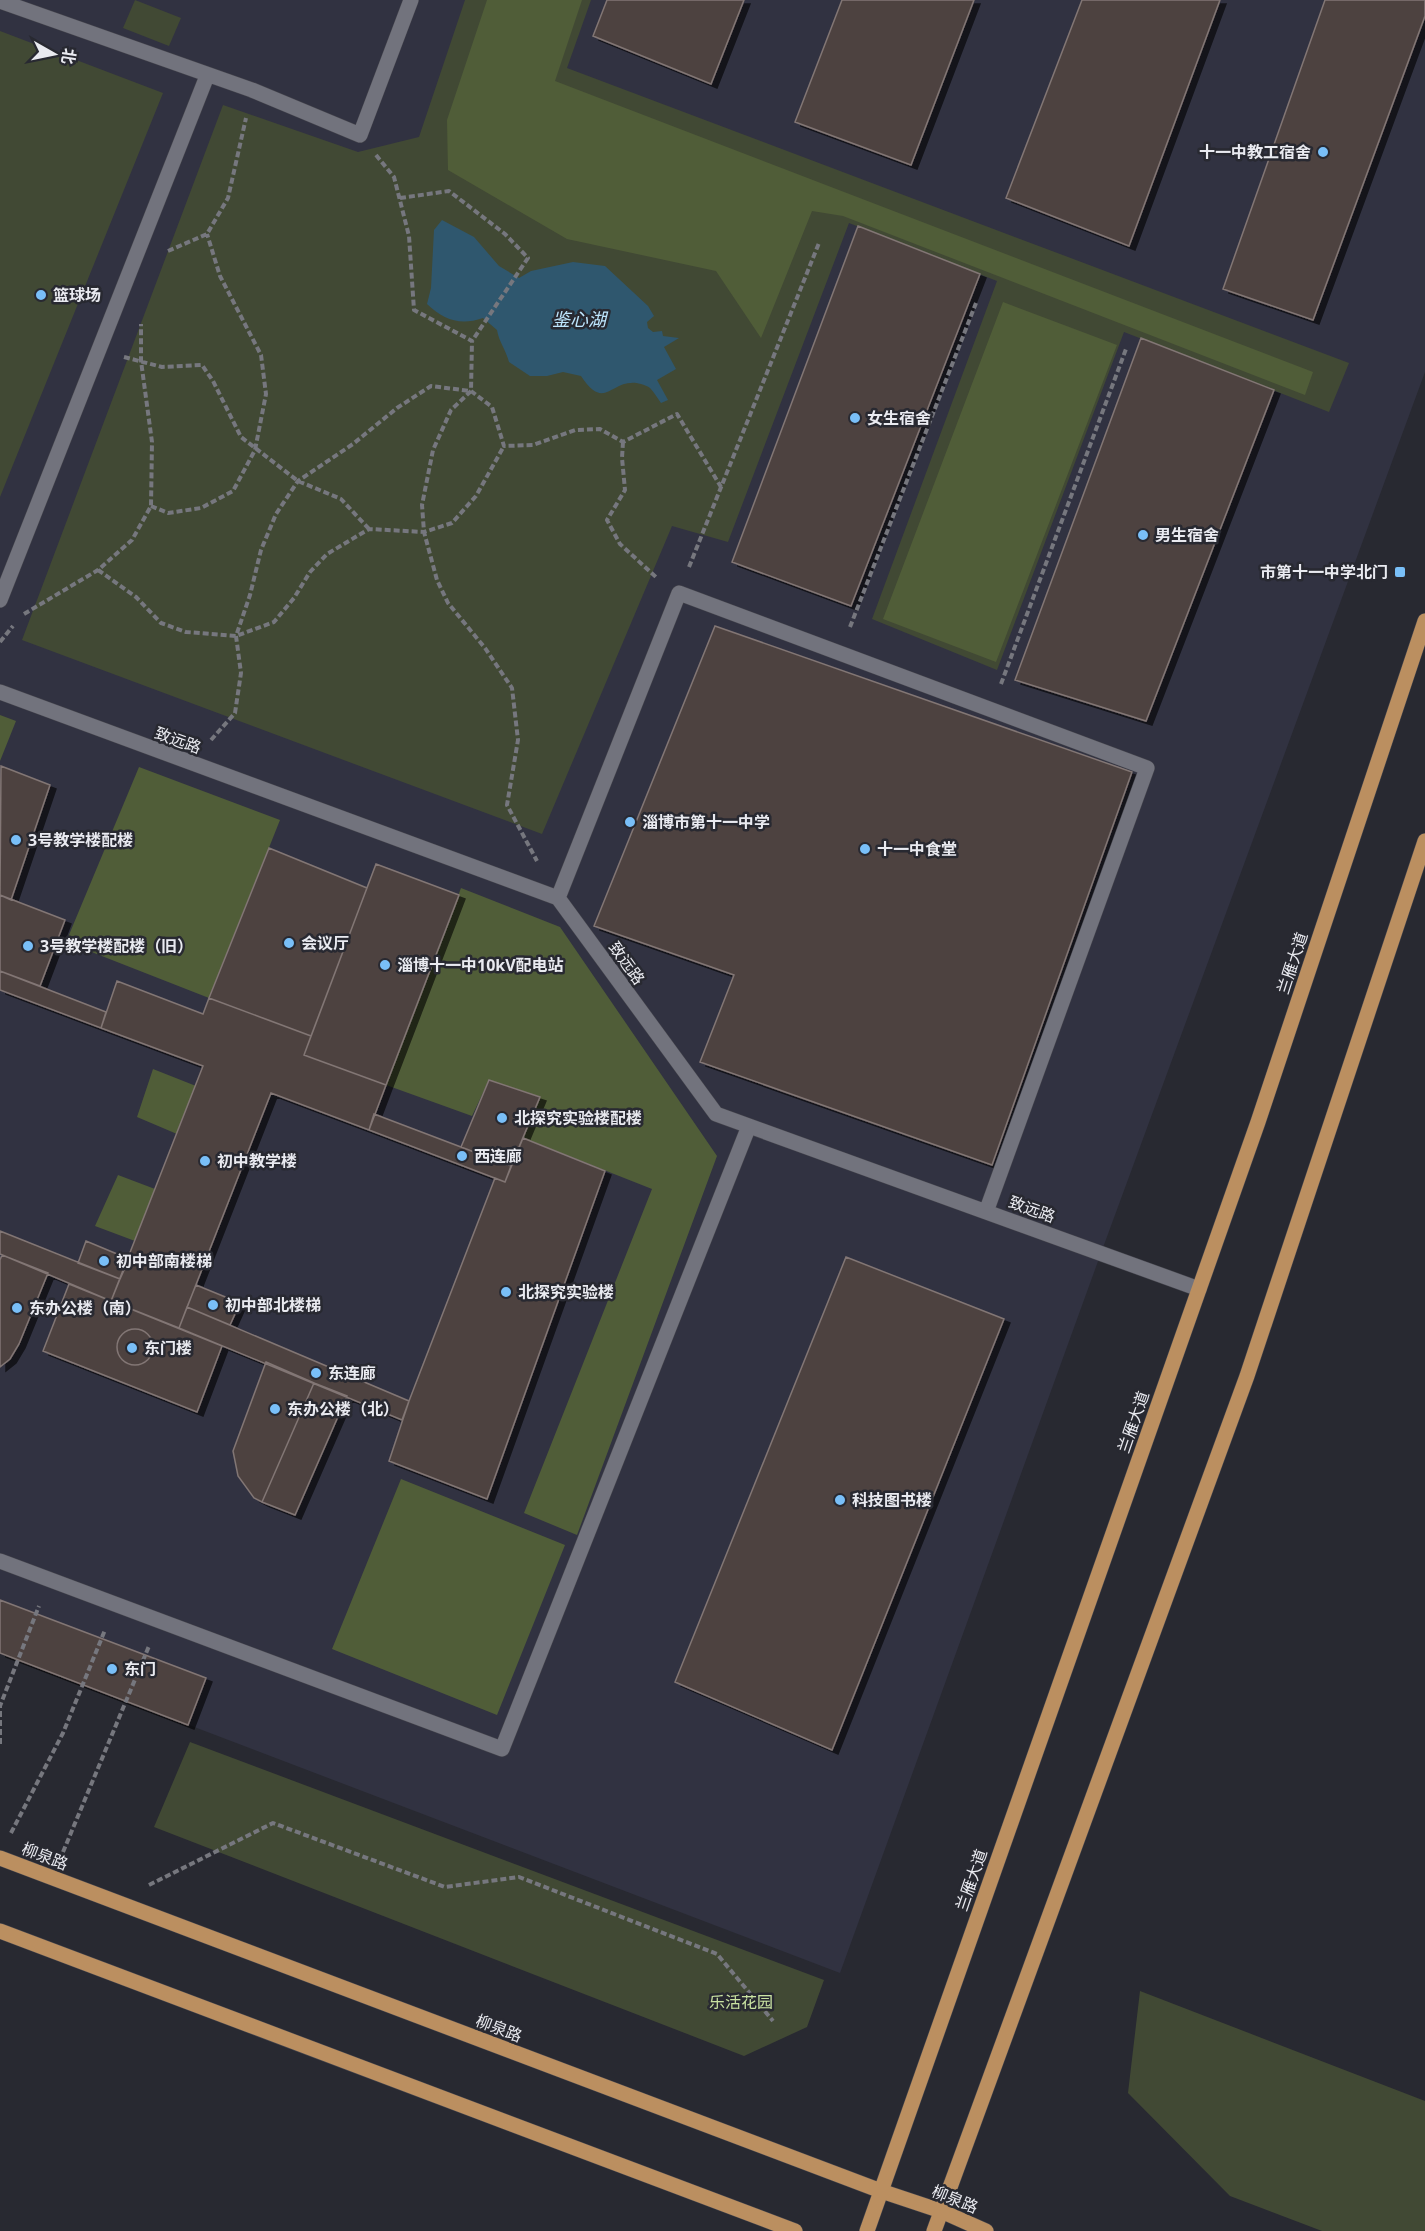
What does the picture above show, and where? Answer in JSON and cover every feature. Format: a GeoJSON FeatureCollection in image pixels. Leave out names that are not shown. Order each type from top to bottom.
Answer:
{"type":"FeatureCollection","features":[{"type":"Feature","properties":{"kind":"main road","name":"兰雁大道"},"geometry":{"type":"LineString","coordinates":[[867,2231],[1258,1122],[1425,621]]}},
{"type":"Feature","properties":{"kind":"main road"},"geometry":{"type":"LineString","coordinates":[[934,2231],[1247,1376],[1425,841]]}},
{"type":"Feature","properties":{"kind":"main road","name":"柳泉路"},"geometry":{"type":"LineString","coordinates":[[0,1858],[881,2191],[941,2211],[986,2231]]}},
{"type":"Feature","properties":{"kind":"main road"},"geometry":{"type":"LineString","coordinates":[[0,1931],[795,2231]]}},
{"type":"Feature","properties":{"kind":"street"},"geometry":{"type":"LineString","coordinates":[[0,1],[252,90],[360,135],[411,0]]}},
{"type":"Feature","properties":{"kind":"street"},"geometry":{"type":"LineString","coordinates":[[0,600],[207,76]]}},
{"type":"Feature","properties":{"kind":"street"},"geometry":{"type":"LineString","coordinates":[[558,898],[678,595],[1146,768],[986,1212]]}},
{"type":"Feature","properties":{"kind":"street","name":"致远路"},"geometry":{"type":"LineString","coordinates":[[0,692],[558,898],[716,1114],[1199,1289]]}},
{"type":"Feature","properties":{"kind":"street"},"geometry":{"type":"LineString","coordinates":[[0,1561],[502,1749],[749,1126]]}},
{"type":"Feature","properties":{"kind":"path"},"geometry":{"type":"LineString","coordinates":[[159,255],[207,234],[228,198],[252,90]]}},
{"type":"Feature","properties":{"kind":"path"},"geometry":{"type":"LineString","coordinates":[[360,135],[394,177],[409,236],[414,310],[472,341]]}},
{"type":"Feature","properties":{"kind":"path"},"geometry":{"type":"LineString","coordinates":[[400,198],[449,191],[505,234],[528,258],[472,341],[471,391],[451,410],[433,450],[422,505],[424,532],[437,580],[448,603],[485,648],[512,688],[518,741],[507,805],[558,898]]}},
{"type":"Feature","properties":{"kind":"path"},"geometry":{"type":"LineString","coordinates":[[151,506],[168,513],[201,508],[233,491],[255,450],[266,394],[261,355],[220,276],[207,234]]}},
{"type":"Feature","properties":{"kind":"path"},"geometry":{"type":"LineString","coordinates":[[624,442],[622,458],[625,490],[607,520],[620,544],[678,595],[819,243]]}},
{"type":"Feature","properties":{"kind":"path"},"geometry":{"type":"LineString","coordinates":[[840,653],[976,303]]}},
{"type":"Feature","properties":{"kind":"path"},"geometry":{"type":"LineString","coordinates":[[23,615],[98,570],[132,540],[151,506],[152,442],[141,361],[141,318]]}},
{"type":"Feature","properties":{"kind":"path"},"geometry":{"type":"LineString","coordinates":[[991,710],[1126,349]]}},
{"type":"Feature","properties":{"kind":"path"},"geometry":{"type":"LineString","coordinates":[[141,361],[162,367],[202,365],[213,381],[241,437],[298,481],[341,499],[369,529]]}},
{"type":"Feature","properties":{"kind":"path"},"geometry":{"type":"LineString","coordinates":[[98,570],[136,597],[161,623],[186,632],[236,636],[274,622],[294,598],[310,572],[327,554],[369,529],[424,532],[452,523],[476,496],[504,446],[492,407],[471,391],[431,386],[397,408],[353,444],[298,481],[276,514],[261,549],[250,595],[236,636],[241,673],[235,712],[191,764]]}},
{"type":"Feature","properties":{"kind":"path"},"geometry":{"type":"LineString","coordinates":[[624,442],[677,414],[721,487]]}},
{"type":"Feature","properties":{"kind":"path"},"geometry":{"type":"LineString","coordinates":[[504,446],[533,444],[583,429],[600,429],[624,442]]}},
{"type":"Feature","properties":{"kind":"path"},"geometry":{"type":"LineString","coordinates":[[0,642],[15,624]]}},
{"type":"Feature","properties":{"kind":"path"},"geometry":{"type":"LineString","coordinates":[[0,1744],[0,1706],[49,1580]]}},
{"type":"Feature","properties":{"kind":"path"},"geometry":{"type":"LineString","coordinates":[[10,1835],[63,1733],[116,1605]]}},
{"type":"Feature","properties":{"kind":"path"},"geometry":{"type":"LineString","coordinates":[[53,1878],[160,1621]]}},
{"type":"Feature","properties":{"kind":"path"},"geometry":{"type":"LineString","coordinates":[[116,1902],[273,1823],[445,1887],[519,1878],[717,1954],[773,2021]]}},
{"type":"Feature","properties":{"kind":"shaded area","name":"淄博市第十一中学"},"geometry":{"type":"Polygon","coordinates":[[[0,0],[1425,0],[1425,372],[1101,1253],[840,1973],[0,1653],[0,0]]]}},
{"type":"Feature","properties":{"kind":"green space"},"geometry":{"type":"Polygon","coordinates":[[[135,0],[181,18],[169,46],[123,28],[135,0]]]}},
{"type":"Feature","properties":{"kind":"green space"},"geometry":{"type":"Polygon","coordinates":[[[465,0],[591,0],[567,68],[1349,363],[1329,412],[1124,332],[997,670],[872,619],[997,281],[849,223],[728,542],[672,526],[542,834],[22,640],[223,105],[358,152],[419,137],[465,0]]]}},
{"type":"Feature","properties":{"kind":"green space"},"geometry":{"type":"Polygon","coordinates":[[[487,0],[582,0],[555,81],[1313,372],[1305,395],[843,216],[812,211],[761,338],[716,271],[567,239],[448,170],[447,120],[487,0]]]}},
{"type":"Feature","properties":{"kind":"green space","name":"篮球场"},"geometry":{"type":"Polygon","coordinates":[[[0,31],[163,93],[0,497],[0,31]]]}},
{"type":"Feature","properties":{"kind":"green space"},"geometry":{"type":"Polygon","coordinates":[[[1003,302],[1117,345],[996,662],[883,619],[1003,302]]]}},
{"type":"Feature","properties":{"kind":"green space"},"geometry":{"type":"Polygon","coordinates":[[[0,715],[16,721],[0,761],[0,715]]]}},
{"type":"Feature","properties":{"kind":"green space"},"geometry":{"type":"Polygon","coordinates":[[[139,767],[280,820],[209,998],[66,942],[139,767]]]}},
{"type":"Feature","properties":{"kind":"green space"},"geometry":{"type":"Polygon","coordinates":[[[461,888],[560,927],[717,1156],[577,1535],[524,1513],[652,1189],[523,1138],[539,1097],[489,1080],[472,1116],[386,1085],[461,888]]]}},
{"type":"Feature","properties":{"kind":"green space"},"geometry":{"type":"Polygon","coordinates":[[[153,1069],[196,1086],[177,1134],[137,1117],[153,1069]]]}},
{"type":"Feature","properties":{"kind":"green space"},"geometry":{"type":"Polygon","coordinates":[[[118,1175],[155,1189],[135,1241],[95,1226],[118,1175]]]}},
{"type":"Feature","properties":{"kind":"green space"},"geometry":{"type":"Polygon","coordinates":[[[401,1479],[565,1545],[497,1715],[332,1649],[401,1479]]]}},
{"type":"Feature","properties":{"kind":"green space","name":"乐活花园"},"geometry":{"type":"Polygon","coordinates":[[[190,1742],[824,1980],[807,2027],[744,2056],[154,1827],[190,1742]]]}},
{"type":"Feature","properties":{"kind":"green space"},"geometry":{"type":"Polygon","coordinates":[[[1140,1991],[1425,2101],[1425,2231],[1322,2231],[1230,2196],[1128,2093],[1140,1991]]]}},
{"type":"Feature","properties":{"kind":"water","name":"鉴心湖"},"geometry":{"type":"Polygon","coordinates":[[[442,220],[474,237],[499,266],[519,278],[531,271],[573,262],[605,266],[648,306],[654,316],[647,322],[648,328],[653,332],[662,331],[663,336],[679,338],[664,347],[676,369],[657,380],[668,400],[661,403],[650,388],[641,384],[622,385],[603,393],[590,387],[581,376],[563,372],[547,376],[530,376],[509,362],[497,330],[483,318],[467,321],[453,320],[433,310],[427,304],[431,288],[434,230],[442,220]]]}},
{"type":"Feature","properties":{"kind":"building"},"geometry":{"type":"Polygon","coordinates":[[[607,0],[744,0],[711,84],[593,36],[607,0]]]}},
{"type":"Feature","properties":{"kind":"building"},"geometry":{"type":"Polygon","coordinates":[[[842,0],[974,0],[911,165],[795,122],[842,0]]]}},
{"type":"Feature","properties":{"kind":"building","name":"十一中教工宿舍"},"geometry":{"type":"Polygon","coordinates":[[[1082,0],[1220,0],[1129,246],[1006,198],[1082,0]]]}},
{"type":"Feature","properties":{"kind":"building","name":"十一中教工宿舍"},"geometry":{"type":"Polygon","coordinates":[[[1325,0],[1425,0],[1425,16],[1313,320],[1223,289],[1325,0]]]}},
{"type":"Feature","properties":{"kind":"building","name":"女生宿舍"},"geometry":{"type":"Polygon","coordinates":[[[858,226],[980,274],[851,606],[732,562],[858,226]]]}},
{"type":"Feature","properties":{"kind":"building","name":"男生宿舍"},"geometry":{"type":"Polygon","coordinates":[[[1141,338],[1274,390],[1146,721],[1015,680],[1141,338]]]}},
{"type":"Feature","properties":{"kind":"building","name":"十一中食堂"},"geometry":{"type":"Polygon","coordinates":[[[715,626],[1132,772],[992,1165],[700,1062],[734,975],[594,926],[715,626]]]}},
{"type":"Feature","properties":{"kind":"building","name":"3号教学楼配楼"},"geometry":{"type":"Polygon","coordinates":[[[1,766],[50,785],[11,900],[0,895],[1,766]]]}},
{"type":"Feature","properties":{"kind":"building","name":"会议厅"},"geometry":{"type":"Polygon","coordinates":[[[269,848],[367,888],[311,1036],[209,998],[269,848]]]}},
{"type":"Feature","properties":{"kind":"building","name":"淄博十一中10kV配电站"},"geometry":{"type":"Polygon","coordinates":[[[376,864],[459,895],[386,1085],[304,1055],[376,864]]]}},
{"type":"Feature","properties":{"kind":"building","name":"3号教学楼配楼（旧）"},"geometry":{"type":"Polygon","coordinates":[[[0,895],[65,920],[40,986],[0,971],[0,895]]]}},
{"type":"Feature","properties":{"kind":"building"},"geometry":{"type":"Polygon","coordinates":[[[0,971],[106,1012],[101,1028],[0,990],[0,971]]]}},
{"type":"Feature","properties":{"kind":"building","name":"初中教学楼"},"geometry":{"type":"Polygon","coordinates":[[[117,981],[203,1014],[209,998],[311,1036],[304,1055],[386,1085],[369,1130],[271,1093],[179,1328],[111,1301],[203,1066],[101,1028],[117,981]]]}},
{"type":"Feature","properties":{"kind":"building","name":"北探究实验楼配楼"},"geometry":{"type":"Polygon","coordinates":[[[489,1080],[540,1097],[511,1166],[461,1147],[489,1080]]]}},
{"type":"Feature","properties":{"kind":"building","name":"西连廊"},"geometry":{"type":"Polygon","coordinates":[[[374,1114],[511,1166],[505,1182],[369,1130],[374,1114]]]}},
{"type":"Feature","properties":{"kind":"building","name":"北探究实验楼"},"geometry":{"type":"Polygon","coordinates":[[[523,1138],[605,1171],[487,1499],[389,1461],[409,1401],[495,1178],[505,1182],[523,1138]]]}},
{"type":"Feature","properties":{"kind":"building"},"geometry":{"type":"Polygon","coordinates":[[[0,1231],[120,1279],[111,1301],[0,1254],[0,1231]]]}},
{"type":"Feature","properties":{"kind":"building","name":"初中部南楼梯"},"geometry":{"type":"Polygon","coordinates":[[[86,1241],[129,1259],[120,1279],[78,1263],[86,1241]]]}},
{"type":"Feature","properties":{"kind":"building","name":"东办公楼（南）"},"geometry":{"type":"Polygon","coordinates":[[[2,1255],[48,1273],[19,1344],[10,1359],[0,1367],[0,1260],[2,1255]]]}},
{"type":"Feature","properties":{"kind":"building","name":"科技图书楼"},"geometry":{"type":"Polygon","coordinates":[[[846,1257],[1004,1319],[832,1750],[675,1682],[846,1257]]]}},
{"type":"Feature","properties":{"kind":"building","name":"东门楼"},"geometry":{"type":"Polygon","coordinates":[[[69,1284],[222,1346],[197,1412],[43,1351],[69,1284]]]}},
{"type":"Feature","properties":{"kind":"building","name":"初中部北楼梯"},"geometry":{"type":"Polygon","coordinates":[[[196,1285],[240,1303],[230,1325],[187,1307],[196,1285]]]}},
{"type":"Feature","properties":{"kind":"building","name":"东连廊"},"geometry":{"type":"Polygon","coordinates":[[[187,1307],[409,1401],[402,1420],[179,1328],[187,1307]]]}},
{"type":"Feature","properties":{"kind":"building"},"geometry":{"type":"Polygon","coordinates":[[[135,1329],[148,1334],[153,1347],[148,1360],[135,1365],[122,1360],[117,1347],[122,1334],[135,1329]]]}},
{"type":"Feature","properties":{"kind":"building","name":"东办公楼（北）"},"geometry":{"type":"Polygon","coordinates":[[[266,1362],[314,1383],[262,1502],[254,1498],[238,1476],[233,1451],[266,1362]]]}},
{"type":"Feature","properties":{"kind":"building","name":"东办公楼（北）"},"geometry":{"type":"Polygon","coordinates":[[[314,1383],[347,1396],[295,1515],[262,1502],[314,1383]]]}},
{"type":"Feature","properties":{"kind":"building","name":"东门"},"geometry":{"type":"Polygon","coordinates":[[[0,1600],[206,1678],[188,1725],[0,1653],[0,1600]]]}},
{"type":"Feature","properties":{"kind":"place","name":"十一中教工宿舍"},"geometry":{"type":"Point","coordinates":[1323,152]}},
{"type":"Feature","properties":{"kind":"place","name":"篮球场"},"geometry":{"type":"Point","coordinates":[41,295]}},
{"type":"Feature","properties":{"kind":"place","name":"女生宿舍"},"geometry":{"type":"Point","coordinates":[855,418]}},
{"type":"Feature","properties":{"kind":"place","name":"男生宿舍"},"geometry":{"type":"Point","coordinates":[1143,535]}},
{"type":"Feature","properties":{"kind":"place","name":"市第十一中学北门"},"geometry":{"type":"Point","coordinates":[1400,572]}},
{"type":"Feature","properties":{"kind":"place","name":"淄博市第十一中学"},"geometry":{"type":"Point","coordinates":[630,822]}},
{"type":"Feature","properties":{"kind":"place","name":"3号教学楼配楼"},"geometry":{"type":"Point","coordinates":[16,840]}},
{"type":"Feature","properties":{"kind":"place","name":"十一中食堂"},"geometry":{"type":"Point","coordinates":[865,849]}},
{"type":"Feature","properties":{"kind":"place","name":"会议厅"},"geometry":{"type":"Point","coordinates":[289,943]}},
{"type":"Feature","properties":{"kind":"place","name":"3号教学楼配楼（旧）"},"geometry":{"type":"Point","coordinates":[28,946]}},
{"type":"Feature","properties":{"kind":"place","name":"淄博十一中10kV配电站"},"geometry":{"type":"Point","coordinates":[385,965]}},
{"type":"Feature","properties":{"kind":"place","name":"北探究实验楼配楼"},"geometry":{"type":"Point","coordinates":[502,1118]}},
{"type":"Feature","properties":{"kind":"place","name":"西连廊"},"geometry":{"type":"Point","coordinates":[462,1156]}},
{"type":"Feature","properties":{"kind":"place","name":"初中教学楼"},"geometry":{"type":"Point","coordinates":[205,1161]}},
{"type":"Feature","properties":{"kind":"place","name":"初中部南楼梯"},"geometry":{"type":"Point","coordinates":[104,1261]}},
{"type":"Feature","properties":{"kind":"place","name":"北探究实验楼"},"geometry":{"type":"Point","coordinates":[506,1292]}},
{"type":"Feature","properties":{"kind":"place","name":"初中部北楼梯"},"geometry":{"type":"Point","coordinates":[213,1305]}},
{"type":"Feature","properties":{"kind":"place","name":"东办公楼（南）"},"geometry":{"type":"Point","coordinates":[17,1308]}},
{"type":"Feature","properties":{"kind":"place","name":"东门楼"},"geometry":{"type":"Point","coordinates":[132,1348]}},
{"type":"Feature","properties":{"kind":"place","name":"东连廊"},"geometry":{"type":"Point","coordinates":[316,1373]}},
{"type":"Feature","properties":{"kind":"place","name":"东办公楼（北）"},"geometry":{"type":"Point","coordinates":[275,1409]}},
{"type":"Feature","properties":{"kind":"place","name":"科技图书楼"},"geometry":{"type":"Point","coordinates":[840,1500]}},
{"type":"Feature","properties":{"kind":"place","name":"东门"},"geometry":{"type":"Point","coordinates":[112,1669]}}]}
